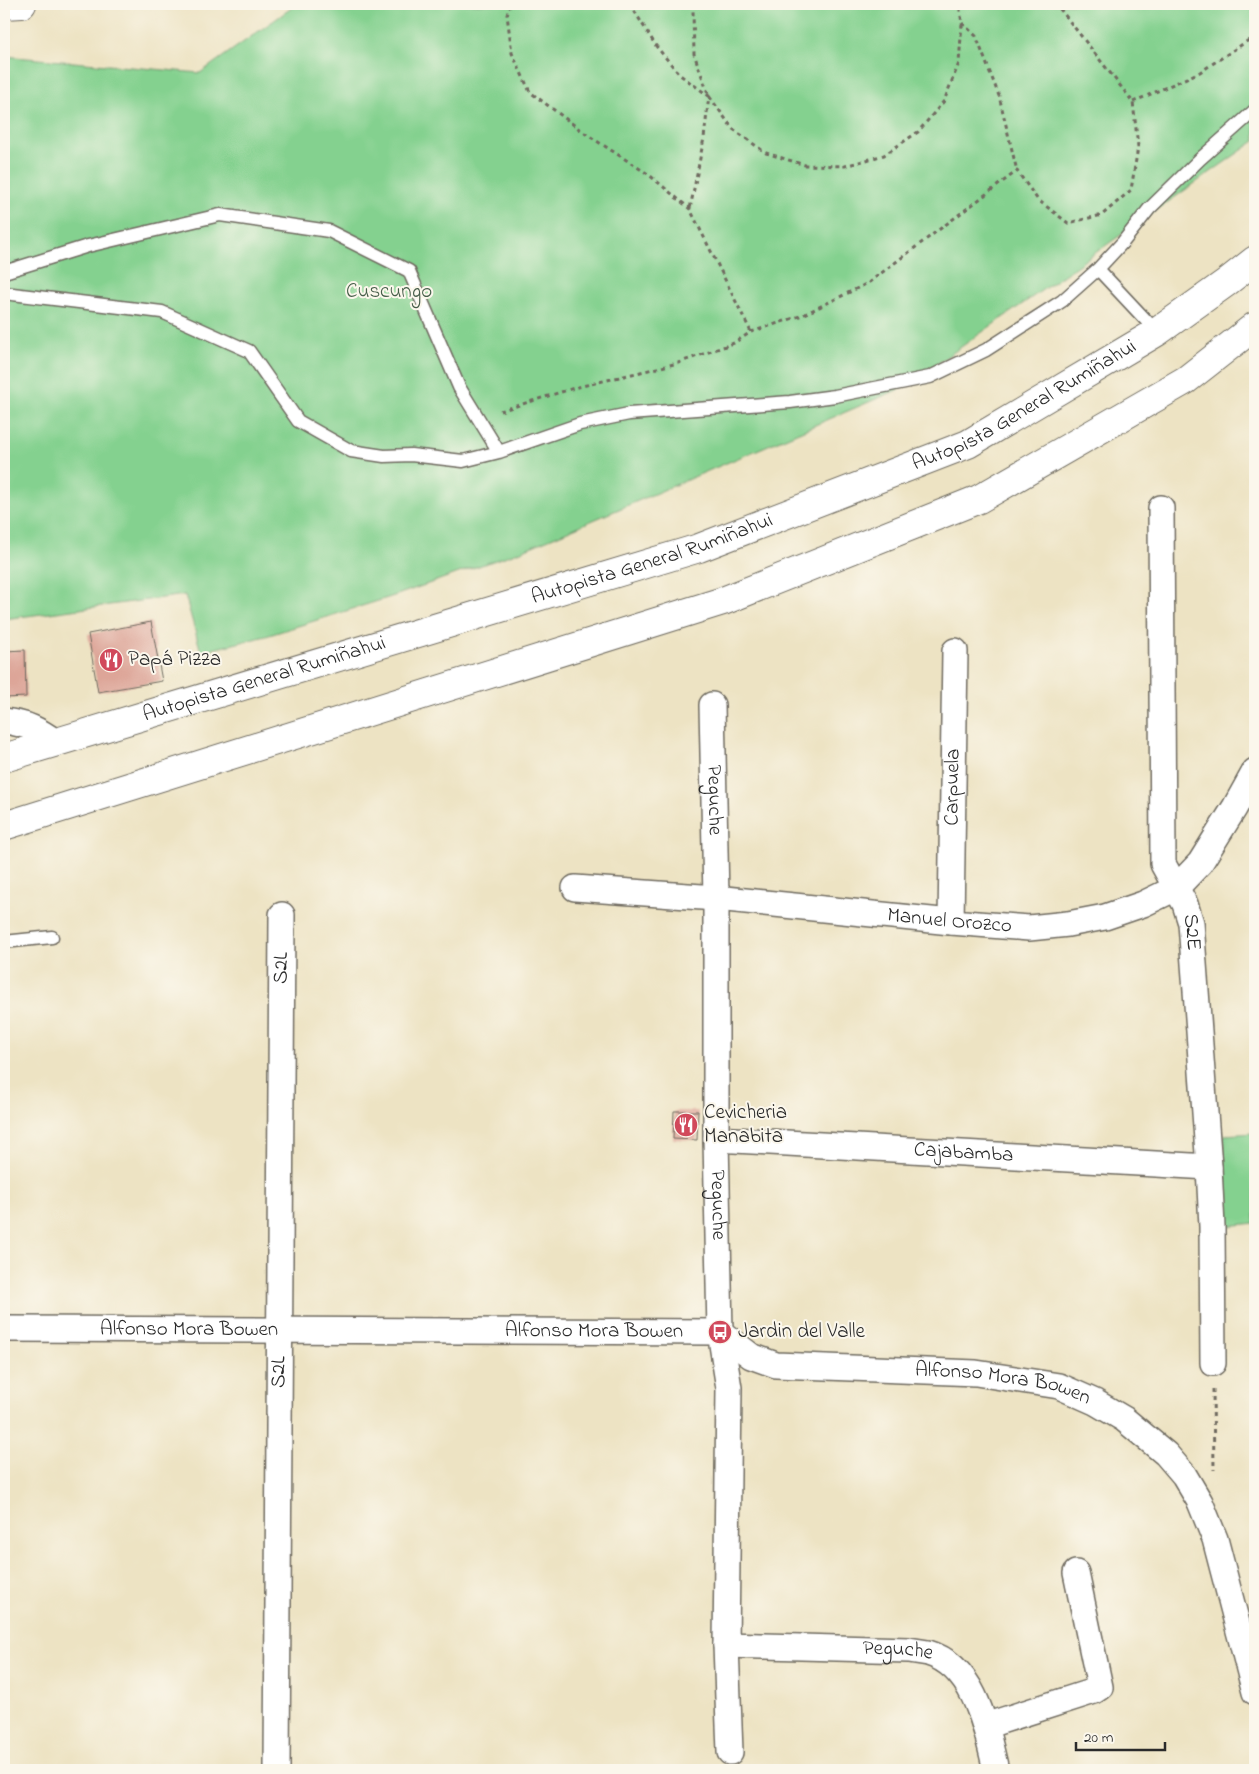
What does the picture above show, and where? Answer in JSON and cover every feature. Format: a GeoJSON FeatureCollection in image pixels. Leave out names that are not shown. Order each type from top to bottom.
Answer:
{"type":"FeatureCollection","features":[{"type":"Feature","properties":{"kind":"main road"},"geometry":{"type":"LineString","coordinates":[[4,5],[22,4]]}},
{"type":"Feature","properties":{"kind":"main road","name":"Autopista General Rumiñahui"},"geometry":{"type":"LineString","coordinates":[[4,758],[699,548],[968,444],[1157,332],[1228,282],[1255,260]]}},
{"type":"Feature","properties":{"kind":"main road"},"geometry":{"type":"LineString","coordinates":[[4,826],[723,601],[979,499],[1186,380],[1255,326]]}},
{"type":"Feature","properties":{"kind":"street","name":"S2E"},"geometry":{"type":"LineString","coordinates":[[1161,508],[1162,848],[1163,864],[1185,904],[1191,922],[1212,1227],[1213,1363]]}},
{"type":"Feature","properties":{"kind":"street","name":"Carpuela"},"geometry":{"type":"LineString","coordinates":[[951,922],[955,652]]}},
{"type":"Feature","properties":{"kind":"street","name":"Peguche"},"geometry":{"type":"LineString","coordinates":[[712,705],[716,898],[716,1139],[720,1332],[729,1388],[726,1645],[730,1752]]}},
{"type":"Feature","properties":{"kind":"street"},"geometry":{"type":"LineString","coordinates":[[4,721],[35,728],[57,743]]}},
{"type":"Feature","properties":{"kind":"street","name":"Manuel Orozco"},"geometry":{"type":"LineString","coordinates":[[575,888],[716,898],[1029,928],[1068,924],[1105,917],[1143,904],[1176,888],[1200,863],[1236,807],[1255,771]]}},
{"type":"Feature","properties":{"kind":"street","name":"S2L"},"geometry":{"type":"LineString","coordinates":[[277,1770],[282,916]]}},
{"type":"Feature","properties":{"kind":"street","name":"Cajabamba"},"geometry":{"type":"LineString","coordinates":[[716,1139],[1209,1167]]}},
{"type":"Feature","properties":{"kind":"street","name":"Alfonso Mora Bowen"},"geometry":{"type":"LineString","coordinates":[[4,1329],[280,1332],[720,1332],[752,1356],[776,1365],[976,1373],[1059,1386],[1096,1402],[1124,1419],[1166,1454],[1184,1475],[1200,1502],[1215,1539],[1255,1692]]}},
{"type":"Feature","properties":{"kind":"street"},"geometry":{"type":"LineString","coordinates":[[985,1726],[1094,1691],[1100,1686],[1076,1573]]}},
{"type":"Feature","properties":{"kind":"street","name":"Peguche"},"geometry":{"type":"LineString","coordinates":[[726,1645],[909,1650],[930,1654],[948,1664],[962,1677],[973,1695],[985,1726],[996,1770]]}},
{"type":"Feature","properties":{"kind":"lane"},"geometry":{"type":"LineString","coordinates":[[4,293],[162,312],[249,351],[298,421],[351,451],[384,456],[411,455],[463,461],[499,452],[580,424],[629,414],[790,402],[835,396],[930,377],[994,346],[1062,301],[1098,269],[1123,242],[1149,209],[1200,159],[1255,110]]}},
{"type":"Feature","properties":{"kind":"lane"},"geometry":{"type":"LineString","coordinates":[[4,272],[88,246],[220,215],[329,230],[409,271],[459,387],[499,452]]}},
{"type":"Feature","properties":{"kind":"lane"},"geometry":{"type":"LineString","coordinates":[[1098,269],[1157,332]]}},
{"type":"Feature","properties":{"kind":"lane"},"geometry":{"type":"LineString","coordinates":[[4,942],[52,937]]}},
{"type":"Feature","properties":{"kind":"path"},"geometry":{"type":"LineString","coordinates":[[510,4],[507,15],[512,52],[530,92],[586,134],[648,174],[690,209],[751,332]]}},
{"type":"Feature","properties":{"kind":"path"},"geometry":{"type":"LineString","coordinates":[[630,4],[656,46],[680,75],[709,96]]}},
{"type":"Feature","properties":{"kind":"path"},"geometry":{"type":"LineString","coordinates":[[696,4],[693,11],[694,54],[709,96],[733,129],[766,152],[805,165],[845,166],[884,155],[918,132],[944,101],[959,63],[962,23],[958,4]]}},
{"type":"Feature","properties":{"kind":"path"},"geometry":{"type":"LineString","coordinates":[[962,23],[976,36],[999,96],[1017,171],[1038,200],[1068,223],[1102,215],[1131,190],[1138,146],[1132,102],[1056,4]]}},
{"type":"Feature","properties":{"kind":"path"},"geometry":{"type":"LineString","coordinates":[[1132,102],[1200,72],[1255,36]]}},
{"type":"Feature","properties":{"kind":"path"},"geometry":{"type":"LineString","coordinates":[[690,209],[704,138],[709,96]]}},
{"type":"Feature","properties":{"kind":"path"},"geometry":{"type":"LineString","coordinates":[[478,418],[574,388],[678,363],[734,343],[751,332],[803,315],[868,283],[1017,171]]}},
{"type":"Feature","properties":{"kind":"path"},"geometry":{"type":"LineString","coordinates":[[1213,1363],[1214,1471]]}},
{"type":"Feature","properties":{"kind":"green space","name":"Cuscungo"},"geometry":{"type":"Polygon","coordinates":[[[297,4],[1255,4],[1255,141],[904,387],[521,551],[394,596],[266,636],[201,652],[185,595],[4,619],[4,56],[200,73],[297,4]]]}},
{"type":"Feature","properties":{"kind":"green space"},"geometry":{"type":"Polygon","coordinates":[[[1255,1133],[1255,1223],[1227,1226],[1224,1135],[1255,1133]]]}},
{"type":"Feature","properties":{"kind":"building"},"geometry":{"type":"Polygon","coordinates":[[[151,622],[162,681],[98,692],[88,634],[151,622]]]}},
{"type":"Feature","properties":{"kind":"building"},"geometry":{"type":"Polygon","coordinates":[[[25,650],[26,697],[4,698],[4,651],[25,650]]]}},
{"type":"Feature","properties":{"kind":"building","name":"Cevicheria Manabita"},"geometry":{"type":"Polygon","coordinates":[[[674,1111],[698,1111],[697,1140],[673,1139],[674,1111]]]}},
{"type":"Feature","properties":{"kind":"place","name":"Papá Pizza"},"geometry":{"type":"Point","coordinates":[111,660]}},
{"type":"Feature","properties":{"kind":"place","name":"Cevicheria Manabita"},"geometry":{"type":"Point","coordinates":[686,1125]}},
{"type":"Feature","properties":{"kind":"place","name":"Jardin del Valle"},"geometry":{"type":"Point","coordinates":[720,1332]}}]}
